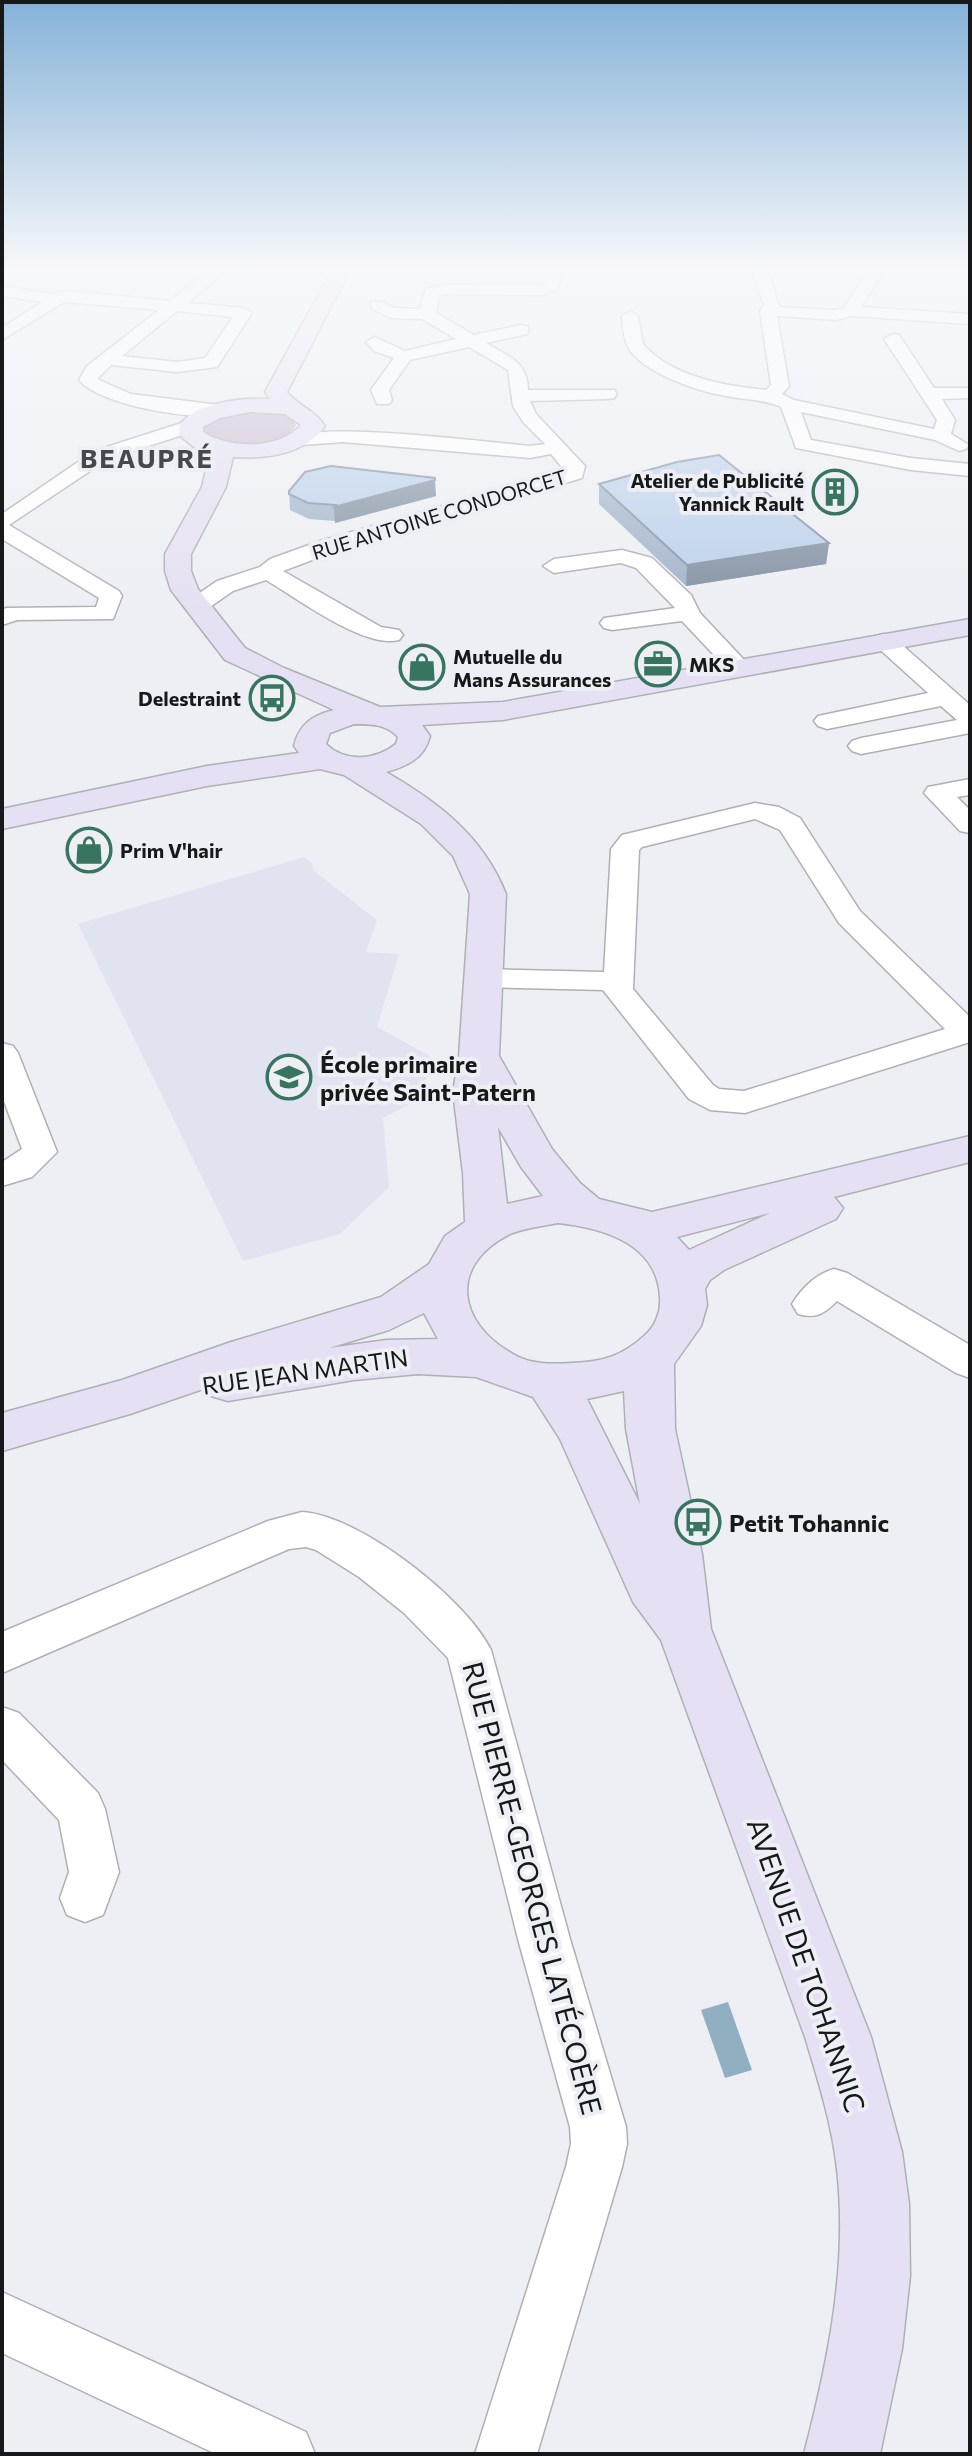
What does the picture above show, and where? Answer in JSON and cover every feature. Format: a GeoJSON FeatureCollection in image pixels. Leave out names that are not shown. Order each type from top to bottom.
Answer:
{"type":"FeatureCollection","features":[{"type":"Feature","properties":{"kind":"street"},"geometry":{"type":"LineString","coordinates":[[90,383],[92,386],[162,406],[288,408],[307,416],[308,432]]}},
{"type":"Feature","properties":{"kind":"street"},"geometry":{"type":"LineString","coordinates":[[200,435],[200,417],[229,408],[271,383]]}},
{"type":"Feature","properties":{"kind":"street"},"geometry":{"type":"LineString","coordinates":[[280,383],[276,392],[288,408]]}},
{"type":"Feature","properties":{"kind":"street"},"geometry":{"type":"LineString","coordinates":[[383,400],[380,390],[385,383]]}},
{"type":"Feature","properties":{"kind":"street"},"geometry":{"type":"LineString","coordinates":[[214,487],[245,462],[308,432],[530,452],[553,448],[556,446],[554,442],[530,418],[519,396],[520,383]]}},
{"type":"Feature","properties":{"kind":"street"},"geometry":{"type":"LineString","coordinates":[[702,383],[726,391],[771,396],[789,404],[941,436],[955,441],[970,461]]}},
{"type":"Feature","properties":{"kind":"street"},"geometry":{"type":"LineString","coordinates":[[771,396],[779,383]]}},
{"type":"Feature","properties":{"kind":"street"},"geometry":{"type":"LineString","coordinates":[[922,383],[946,420],[941,436]]}},
{"type":"Feature","properties":{"kind":"street"},"geometry":{"type":"LineString","coordinates":[[930,394],[970,393]]}},
{"type":"Feature","properties":{"kind":"street"},"geometry":{"type":"LineString","coordinates":[[519,396],[608,394]]}},
{"type":"Feature","properties":{"kind":"street"},"geometry":{"type":"LineString","coordinates":[[789,404],[803,444],[911,464],[970,470]]}},
{"type":"Feature","properties":{"kind":"street"},"geometry":{"type":"LineString","coordinates":[[162,406],[200,435],[221,457],[214,487],[181,544],[177,563],[188,594],[235,654],[274,674],[411,731],[409,748],[429,814]]}},
{"type":"Feature","properties":{"kind":"street"},"geometry":{"type":"LineString","coordinates":[[2,521],[101,455],[143,443],[200,435],[270,448]]}},
{"type":"Feature","properties":{"kind":"street","name":"RUE ANTOINE CONDORCET"},"geometry":{"type":"LineString","coordinates":[[188,594],[225,586],[267,563],[575,474],[575,466],[561,451],[553,448]]}},
{"type":"Feature","properties":{"kind":"street"},"geometry":{"type":"LineString","coordinates":[[2,530],[106,591],[111,596],[105,614]]}},
{"type":"Feature","properties":{"kind":"street"},"geometry":{"type":"LineString","coordinates":[[554,566],[622,556],[644,563],[683,600],[689,613],[738,667]]}},
{"type":"Feature","properties":{"kind":"street","name":"RUE ANTOINE CONDORCET"},"geometry":{"type":"LineString","coordinates":[[267,563],[375,633],[391,635]]}},
{"type":"Feature","properties":{"kind":"street"},"geometry":{"type":"LineString","coordinates":[[2,618],[14,613],[130,614]]}},
{"type":"Feature","properties":{"kind":"street"},"geometry":{"type":"LineString","coordinates":[[612,623],[689,613]]}},
{"type":"Feature","properties":{"kind":"street"},"geometry":{"type":"LineString","coordinates":[[326,747],[343,717],[503,711],[970,627]]}},
{"type":"Feature","properties":{"kind":"street"},"geometry":{"type":"LineString","coordinates":[[884,641],[970,718]]}},
{"type":"Feature","properties":{"kind":"street"},"geometry":{"type":"LineString","coordinates":[[235,654],[241,668],[303,709],[326,747],[429,814],[455,838],[484,879],[488,894],[479,1056],[473,1092],[484,1173],[487,1226]]}},
{"type":"Feature","properties":{"kind":"street"},"geometry":{"type":"LineString","coordinates":[[827,721],[947,697]]}},
{"type":"Feature","properties":{"kind":"street"},"geometry":{"type":"LineString","coordinates":[[2,819],[207,776],[326,747],[382,764],[409,748],[503,711]]}},
{"type":"Feature","properties":{"kind":"street"},"geometry":{"type":"LineString","coordinates":[[861,746],[970,725]]}},
{"type":"Feature","properties":{"kind":"street"},"geometry":{"type":"LineString","coordinates":[[969,824],[937,793],[970,787]]}},
{"type":"Feature","properties":{"kind":"street"},"geometry":{"type":"LineString","coordinates":[[755,811],[769,813],[790,824],[849,917],[956,1021],[963,1034],[745,1102],[730,1103],[710,1099],[701,1092],[618,990],[616,981],[628,844],[755,811]]}},
{"type":"Feature","properties":{"kind":"street"},"geometry":{"type":"LineString","coordinates":[[482,978],[616,981]]}},
{"type":"Feature","properties":{"kind":"street"},"geometry":{"type":"LineString","coordinates":[[2,1053],[40,1152],[20,1169],[2,1174]]}},
{"type":"Feature","properties":{"kind":"street"},"geometry":{"type":"LineString","coordinates":[[479,1056],[498,1085],[539,1165],[553,1184],[584,1210]]}},
{"type":"Feature","properties":{"kind":"street"},"geometry":{"type":"LineString","coordinates":[[634,1226],[667,1253],[684,1287],[685,1307],[679,1326],[668,1343],[651,1359],[630,1372],[577,1384],[524,1379],[481,1360],[461,1342],[447,1321],[441,1299],[444,1276],[453,1257],[467,1240],[487,1226],[533,1210],[584,1210],[634,1226],[652,1227],[968,1148]]}},
{"type":"Feature","properties":{"kind":"street"},"geometry":{"type":"LineString","coordinates":[[684,1287],[693,1270],[729,1248],[968,1148]]}},
{"type":"Feature","properties":{"kind":"street","name":"RUE JEAN MARTIN"},"geometry":{"type":"LineString","coordinates":[[2,1432],[130,1396],[248,1354],[373,1318],[397,1309],[444,1276]]}},
{"type":"Feature","properties":{"kind":"street"},"geometry":{"type":"LineString","coordinates":[[811,1304],[834,1282],[970,1363]]}},
{"type":"Feature","properties":{"kind":"street","name":"RUE JEAN MARTIN"},"geometry":{"type":"LineString","coordinates":[[130,1396],[392,1357],[430,1355],[481,1360]]}},
{"type":"Feature","properties":{"kind":"street","name":"AVENUE DE TOHANNIC"},"geometry":{"type":"LineString","coordinates":[[651,1359],[648,1375],[650,1429],[674,1543],[684,1629],[838,2037],[872,2169],[874,2237],[869,2311],[855,2400],[842,2454]]}},
{"type":"Feature","properties":{"kind":"street","name":"AVENUE DE TOHANNIC"},"geometry":{"type":"LineString","coordinates":[[549,1383],[579,1427],[652,1586],[684,1629]]}},
{"type":"Feature","properties":{"kind":"street","name":"RUE PIERRE-GEORGES LATÉCOÈRE"},"geometry":{"type":"LineString","coordinates":[[2,1653],[283,1533],[310,1529],[339,1540],[365,1558],[456,1633],[468,1650],[598,2135],[594,2167],[506,2454]]}},
{"type":"Feature","properties":{"kind":"street"},"geometry":{"type":"LineString","coordinates":[[2,1728],[81,1809],[94,1872],[85,1898]]}},
{"type":"Feature","properties":{"kind":"street"},"geometry":{"type":"LineString","coordinates":[[2,2322],[284,2454]]}},
{"type":"Feature","properties":{"kind":"shaded area"},"geometry":{"type":"Polygon","coordinates":[[[231,411],[276,411],[291,418],[296,425],[289,434],[267,443],[240,443],[204,435],[200,424],[231,411]]]}},
{"type":"Feature","properties":{"kind":"shaded area","name":"École primaire privée Saint-Patern"},"geometry":{"type":"Polygon","coordinates":[[[304,857],[312,863],[313,870],[377,920],[366,952],[399,954],[377,1027],[430,1056],[423,1097],[383,1118],[389,1187],[340,1234],[243,1261],[78,924],[304,857]]]}},
{"type":"Feature","properties":{"kind":"water"},"geometry":{"type":"Polygon","coordinates":[[[728,2002],[752,2070],[725,2078],[701,2010],[728,2002]]]}},
{"type":"Feature","properties":{"kind":"building"},"geometry":{"type":"Polygon","coordinates":[[[719,455],[829,543],[687,565],[599,484],[677,462],[719,455]]]}},
{"type":"Feature","properties":{"kind":"building"},"geometry":{"type":"Polygon","coordinates":[[[331,466],[435,480],[334,507],[336,505],[308,503],[289,494],[305,472],[331,466]]]}},
{"type":"Feature","properties":{"kind":"place","name":"Atelier de Publicité Yannick Rault"},"geometry":{"type":"Point","coordinates":[835,492]}},
{"type":"Feature","properties":{"kind":"place","name":"MKS"},"geometry":{"type":"Point","coordinates":[658,664]}},
{"type":"Feature","properties":{"kind":"place","name":"Mutuelle du Mans Assurances"},"geometry":{"type":"Point","coordinates":[422,667]}},
{"type":"Feature","properties":{"kind":"place","name":"Delestraint"},"geometry":{"type":"Point","coordinates":[272,698]}},
{"type":"Feature","properties":{"kind":"place","name":"Prim V'hair"},"geometry":{"type":"Point","coordinates":[89,850]}},
{"type":"Feature","properties":{"kind":"place","name":"École primaire privée Saint-Patern"},"geometry":{"type":"Point","coordinates":[289,1077]}},
{"type":"Feature","properties":{"kind":"place","name":"Petit Tohannic"},"geometry":{"type":"Point","coordinates":[698,1522]}},
{"type":"Feature","properties":{"kind":"district","name":"BEAUPRÉ"},"geometry":{"type":"Point","coordinates":[147,457]}}]}
